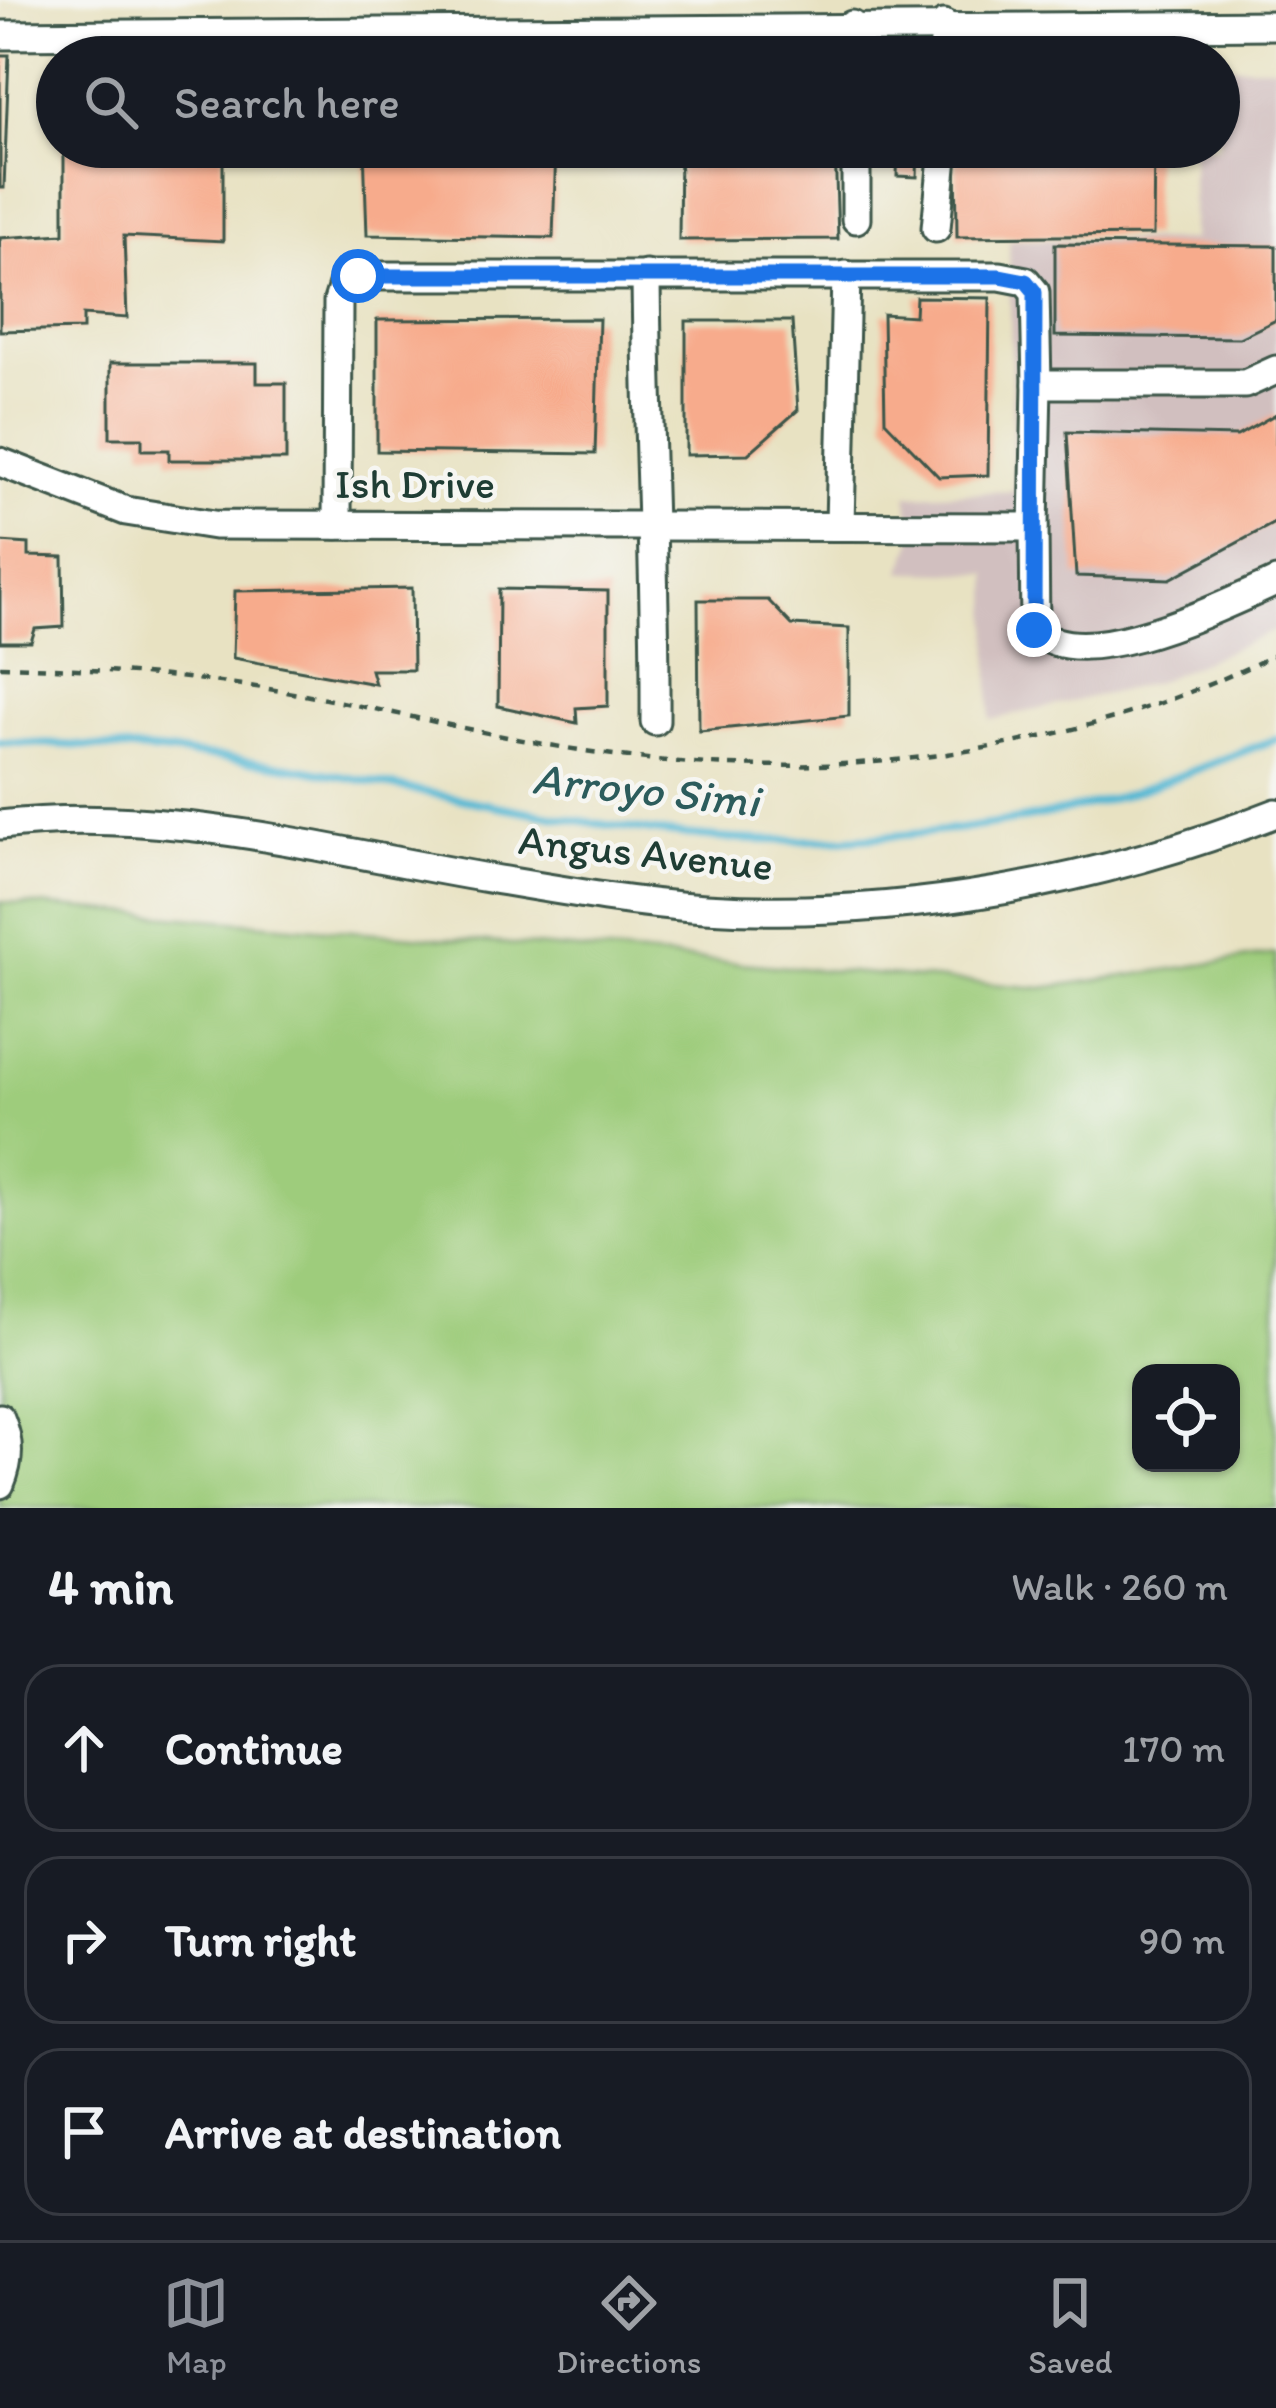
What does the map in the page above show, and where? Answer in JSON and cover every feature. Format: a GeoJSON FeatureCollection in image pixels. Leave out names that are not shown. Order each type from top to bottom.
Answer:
{"type":"FeatureCollection","features":[{"type":"Feature","properties":{"kind":"street"},"geometry":{"type":"LineString","coordinates":[[0,35],[312,32],[518,17],[852,25],[1276,25]]}},
{"type":"Feature","properties":{"kind":"street"},"geometry":{"type":"LineString","coordinates":[[944,24],[944,36]]}},
{"type":"Feature","properties":{"kind":"street"},"geometry":{"type":"LineString","coordinates":[[852,25],[853,36]]}},
{"type":"Feature","properties":{"kind":"street"},"geometry":{"type":"LineString","coordinates":[[312,32],[315,36]]}},
{"type":"Feature","properties":{"kind":"street"},"geometry":{"type":"LineString","coordinates":[[856,168],[856,219]]}},
{"type":"Feature","properties":{"kind":"street"},"geometry":{"type":"LineString","coordinates":[[937,228],[942,168]]}},
{"type":"Feature","properties":{"kind":"street"},"geometry":{"type":"LineString","coordinates":[[646,275],[656,721]]}},
{"type":"Feature","properties":{"kind":"street"},"geometry":{"type":"LineString","coordinates":[[840,524],[846,275]]}},
{"type":"Feature","properties":{"kind":"street"},"geometry":{"type":"LineString","coordinates":[[337,525],[338,301],[343,285],[358,276],[1000,276],[1026,281],[1035,292],[1034,630],[1051,646],[1084,648],[1182,622],[1276,582]]}},
{"type":"Feature","properties":{"kind":"street"},"geometry":{"type":"LineString","coordinates":[[1037,384],[1245,383],[1276,370]]}},
{"type":"Feature","properties":{"kind":"street","name":"Ish Drive"},"geometry":{"type":"LineString","coordinates":[[0,462],[168,521],[1034,527]]}},
{"type":"Feature","properties":{"kind":"street","name":"Angus Avenue"},"geometry":{"type":"LineString","coordinates":[[0,825],[42,820],[178,826],[264,835],[603,895],[704,908],[807,909],[959,896],[1070,877],[1186,849],[1276,813]]}},
{"type":"Feature","properties":{"kind":"street"},"geometry":{"type":"LineString","coordinates":[[0,1418],[8,1450],[0,1484]]}},
{"type":"Feature","properties":{"kind":"shaded area"},"geometry":{"type":"Polygon","coordinates":[[[1240,66],[1276,66],[1276,630],[1154,683],[990,720],[989,574],[901,572],[913,541],[907,495],[1013,491],[1009,240],[1192,240],[1192,168],[1240,168],[1240,66]]]}},
{"type":"Feature","properties":{"kind":"green space"},"geometry":{"type":"Polygon","coordinates":[[[0,902],[1042,988],[1276,954],[1276,1508],[0,1508],[0,902]]]}},
{"type":"Feature","properties":{"kind":"building"},"geometry":{"type":"Polygon","coordinates":[[[0,55],[9,55],[4,188],[0,188],[0,55]]]}},
{"type":"Feature","properties":{"kind":"building"},"geometry":{"type":"Polygon","coordinates":[[[64,168],[223,168],[223,241],[124,236],[127,318],[83,315],[83,329],[0,331],[0,238],[64,234],[64,168]]]}},
{"type":"Feature","properties":{"kind":"building"},"geometry":{"type":"Polygon","coordinates":[[[365,168],[555,168],[553,238],[367,235],[365,168]]]}},
{"type":"Feature","properties":{"kind":"building"},"geometry":{"type":"Polygon","coordinates":[[[680,168],[836,168],[838,239],[679,240],[680,168]]]}},
{"type":"Feature","properties":{"kind":"building"},"geometry":{"type":"Polygon","coordinates":[[[897,168],[917,168],[917,177],[897,176],[897,168]]]}},
{"type":"Feature","properties":{"kind":"building"},"geometry":{"type":"Polygon","coordinates":[[[956,168],[1154,168],[1153,235],[957,237],[956,168]]]}},
{"type":"Feature","properties":{"kind":"building"},"geometry":{"type":"Polygon","coordinates":[[[1055,244],[1276,246],[1276,320],[1239,338],[1055,336],[1055,244]]]}},
{"type":"Feature","properties":{"kind":"building"},"geometry":{"type":"Polygon","coordinates":[[[916,297],[990,298],[988,475],[939,477],[885,421],[883,314],[915,316],[916,297]]]}},
{"type":"Feature","properties":{"kind":"building"},"geometry":{"type":"Polygon","coordinates":[[[599,319],[595,454],[377,451],[377,320],[599,319]]]}},
{"type":"Feature","properties":{"kind":"building"},"geometry":{"type":"Polygon","coordinates":[[[686,321],[792,321],[798,410],[748,454],[686,455],[686,321]]]}},
{"type":"Feature","properties":{"kind":"building"},"geometry":{"type":"Polygon","coordinates":[[[110,363],[257,363],[257,383],[286,383],[286,460],[169,460],[169,450],[142,450],[142,438],[110,438],[110,363]]]}},
{"type":"Feature","properties":{"kind":"building"},"geometry":{"type":"Polygon","coordinates":[[[1276,414],[1276,522],[1170,579],[1076,576],[1067,432],[1237,436],[1276,414]]]}},
{"type":"Feature","properties":{"kind":"building"},"geometry":{"type":"Polygon","coordinates":[[[0,542],[29,544],[29,556],[63,557],[64,627],[35,629],[31,642],[0,642],[0,542]]]}},
{"type":"Feature","properties":{"kind":"building"},"geometry":{"type":"Polygon","coordinates":[[[412,588],[413,670],[371,670],[375,684],[233,658],[235,591],[412,588]]]}},
{"type":"Feature","properties":{"kind":"building"},"geometry":{"type":"Polygon","coordinates":[[[499,589],[608,591],[608,706],[576,708],[577,723],[498,706],[499,589]]]}},
{"type":"Feature","properties":{"kind":"building"},"geometry":{"type":"Polygon","coordinates":[[[698,600],[768,600],[792,625],[849,628],[849,716],[699,731],[698,600]]]}},
{"type":"Feature","properties":{"kind":"waterway","name":"Arroyo Simi"},"geometry":{"type":"LineString","coordinates":[[0,742],[230,759],[614,826],[718,838],[817,840],[927,833],[1085,806],[1276,739]]}},
{"type":"Feature","properties":{"kind":"route"},"geometry":{"type":"LineString","coordinates":[[358,276],[1000,276],[1026,281],[1035,292],[1034,630]]}}]}
